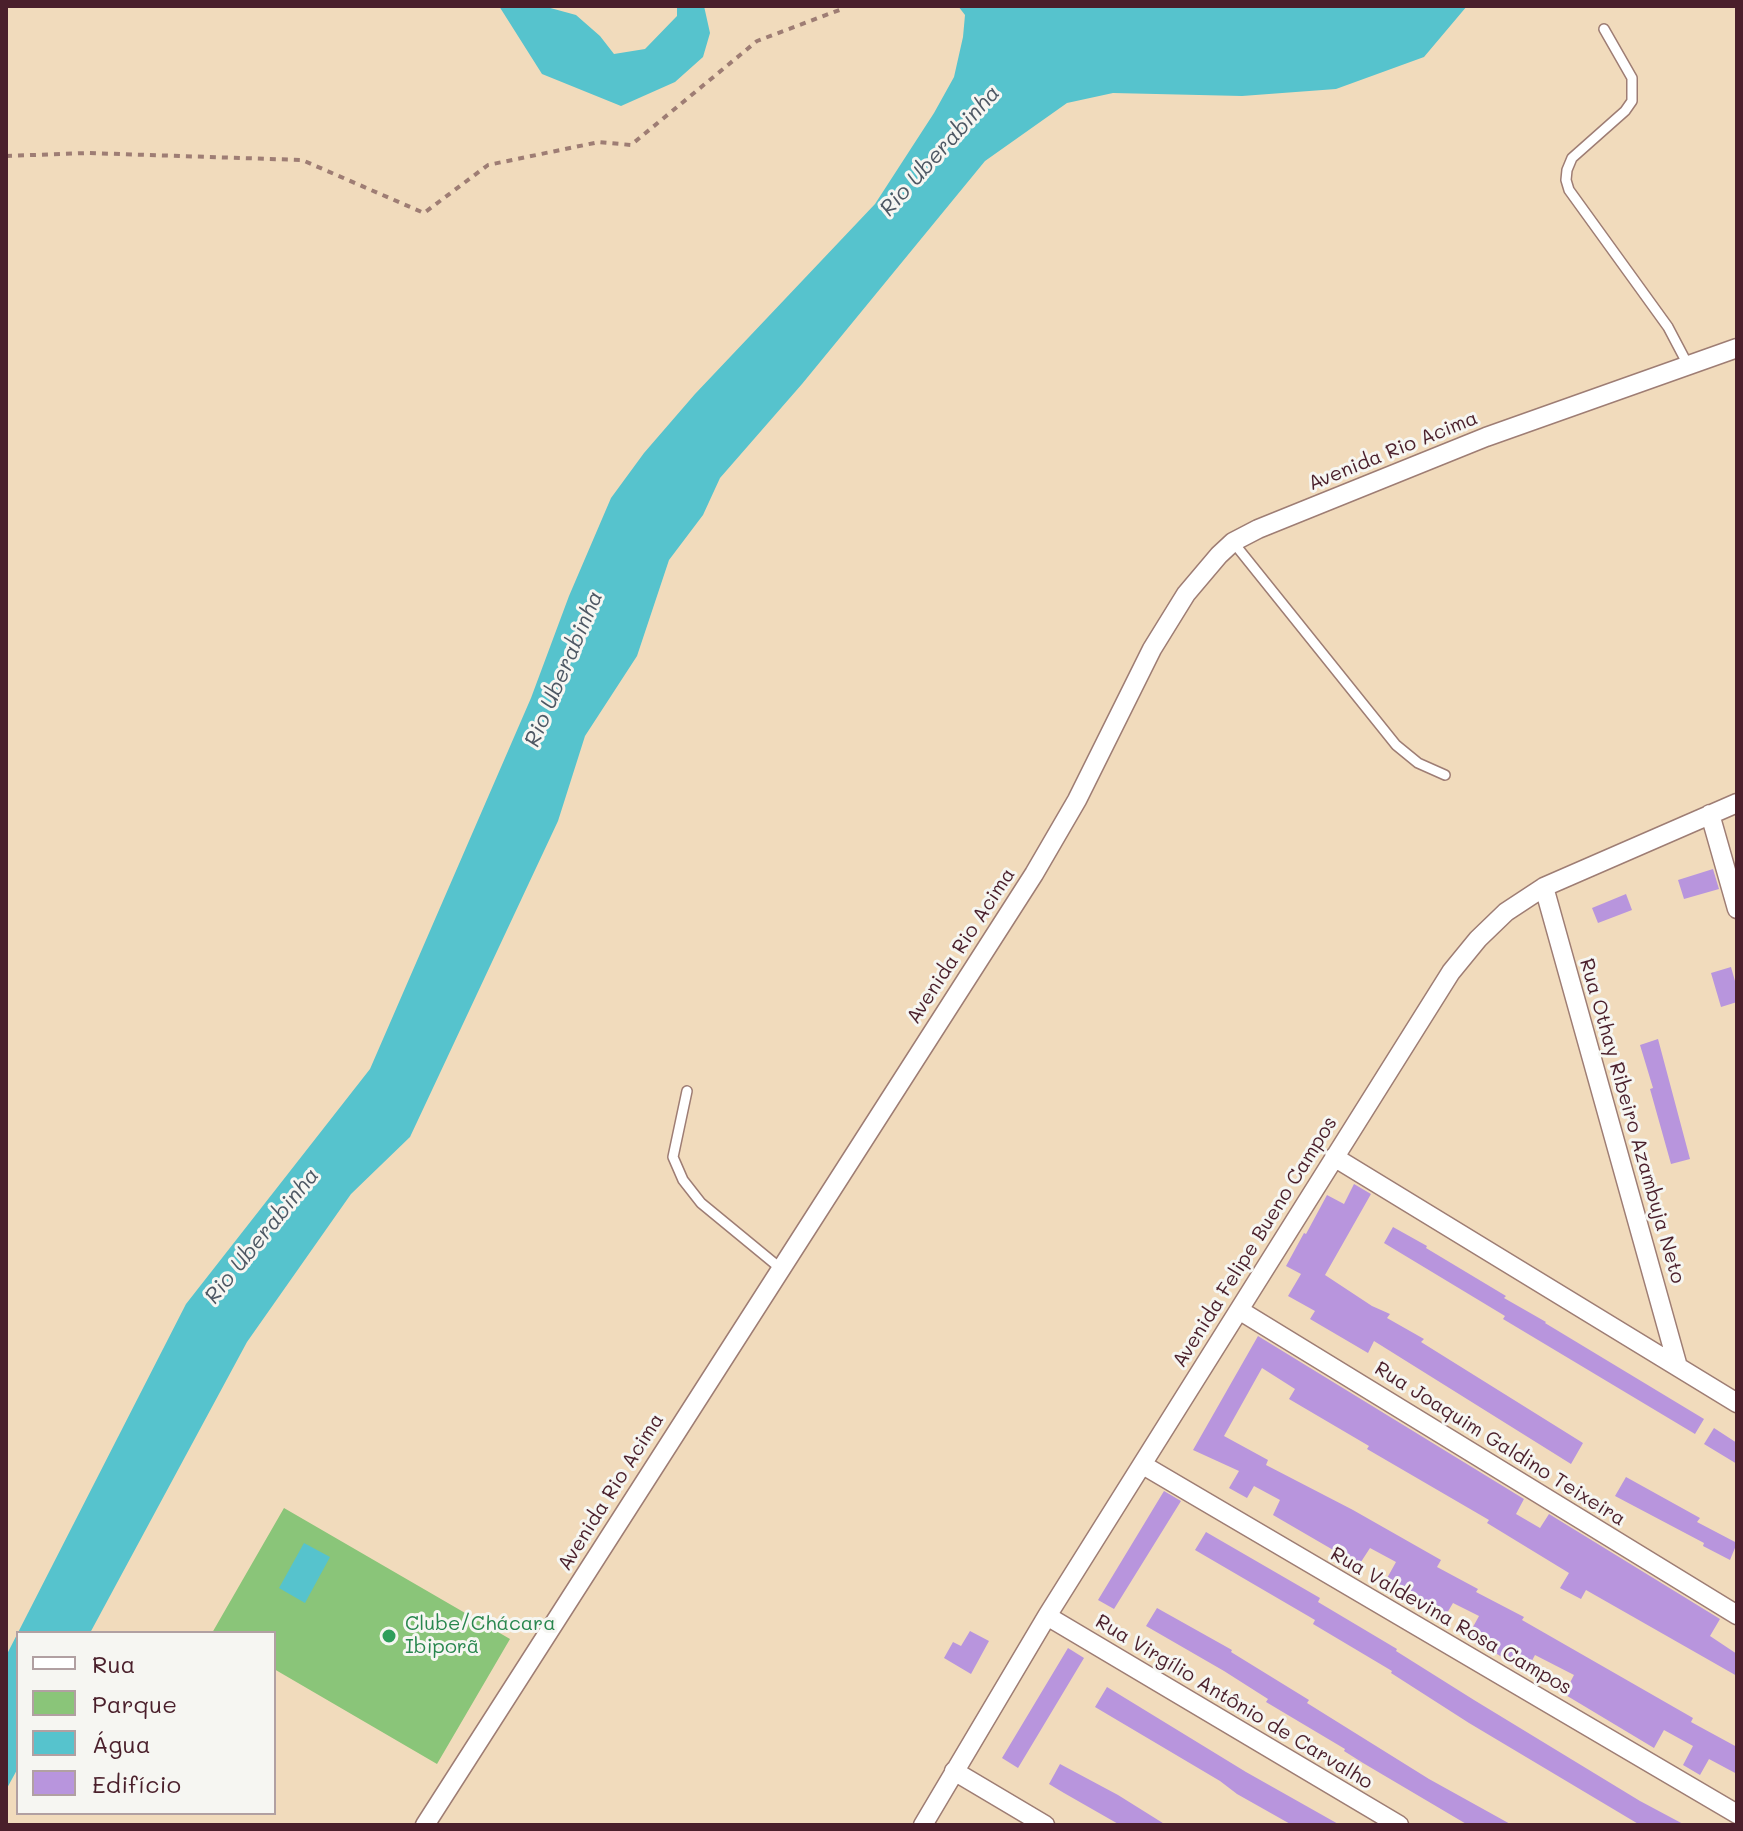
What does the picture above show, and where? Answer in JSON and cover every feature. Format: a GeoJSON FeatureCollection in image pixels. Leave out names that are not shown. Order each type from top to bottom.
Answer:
{"type":"FeatureCollection","features":[{"type":"Feature","properties":{"kind":"street","name":"Avenida Rio Acima"},"geometry":{"type":"LineString","coordinates":[[425,1825],[1034,874],[1077,800],[1158,638],[1186,594],[1233,542],[1258,529],[1486,437],[1737,348]]}},
{"type":"Feature","properties":{"kind":"street","name":"Avenida Felipe Bueno Campos"},"geometry":{"type":"LineString","coordinates":[[923,1825],[1047,1616],[1451,972],[1506,912],[1544,887],[1737,803]]}},
{"type":"Feature","properties":{"kind":"street"},"geometry":{"type":"LineString","coordinates":[[1710,814],[1737,909]]}},
{"type":"Feature","properties":{"kind":"street","name":"Rua Othay Ribeiro Azambuja Neto"},"geometry":{"type":"LineString","coordinates":[[1544,887],[1678,1367]]}},
{"type":"Feature","properties":{"kind":"street"},"geometry":{"type":"LineString","coordinates":[[1334,1157],[1737,1403]]}},
{"type":"Feature","properties":{"kind":"street","name":"Rua Joaquim Galdino Teixeira"},"geometry":{"type":"LineString","coordinates":[[1239,1310],[1737,1615]]}},
{"type":"Feature","properties":{"kind":"street","name":"Rua Valdevina Rosa Campos"},"geometry":{"type":"LineString","coordinates":[[1143,1465],[1737,1814]]}},
{"type":"Feature","properties":{"kind":"street","name":"Rua Virgílio Antônio de Carvalho"},"geometry":{"type":"LineString","coordinates":[[1047,1616],[1399,1825]]}},
{"type":"Feature","properties":{"kind":"street"},"geometry":{"type":"LineString","coordinates":[[954,1771],[1045,1825]]}},
{"type":"Feature","properties":{"kind":"lane"},"geometry":{"type":"LineString","coordinates":[[1604,29],[1632,78],[1632,101],[1625,111],[1572,158],[1566,180],[1569,190],[1668,327],[1688,365]]}},
{"type":"Feature","properties":{"kind":"lane"},"geometry":{"type":"LineString","coordinates":[[1233,542],[1396,745],[1418,763],[1445,775]]}},
{"type":"Feature","properties":{"kind":"lane"},"geometry":{"type":"LineString","coordinates":[[687,1091],[673,1157],[683,1180],[701,1203],[780,1268]]}},
{"type":"Feature","properties":{"kind":"path"},"geometry":{"type":"LineString","coordinates":[[6,156],[88,153],[302,160],[424,213],[488,165],[599,142],[631,145],[757,41],[844,6]]}},
{"type":"Feature","properties":{"kind":"green space","name":"Clube/Chácara Ibiporã"},"geometry":{"type":"Polygon","coordinates":[[[284,1508],[510,1639],[437,1764],[276,1670],[276,1631],[213,1631],[284,1508]]]}},
{"type":"Feature","properties":{"kind":"water"},"geometry":{"type":"Polygon","coordinates":[[[499,6],[543,6],[576,15],[600,36],[614,54],[645,49],[677,16],[677,6],[704,6],[710,33],[703,57],[675,82],[621,106],[542,74],[499,6]]]}},
{"type":"Feature","properties":{"kind":"water","name":"Rio Uberabinha"},"geometry":{"type":"Polygon","coordinates":[[[958,6],[1467,6],[1424,57],[1336,89],[1242,96],[1113,93],[1067,103],[985,161],[802,384],[720,478],[703,515],[669,560],[637,656],[585,736],[558,821],[410,1137],[351,1194],[247,1342],[91,1631],[19,1631],[186,1304],[370,1069],[531,698],[569,596],[611,498],[644,453],[695,394],[875,204],[954,77],[965,15],[958,6]]]}},
{"type":"Feature","properties":{"kind":"water"},"geometry":{"type":"Polygon","coordinates":[[[304,1543],[330,1557],[305,1603],[279,1588],[304,1543]]]}},
{"type":"Feature","properties":{"kind":"water"},"geometry":{"type":"Polygon","coordinates":[[[16,1636],[16,1772],[6,1790],[6,1656],[16,1636]]]}},
{"type":"Feature","properties":{"kind":"building"},"geometry":{"type":"Polygon","coordinates":[[[1713,869],[1719,889],[1684,899],[1678,880],[1713,869]]]}},
{"type":"Feature","properties":{"kind":"building"},"geometry":{"type":"Polygon","coordinates":[[[1626,894],[1632,910],[1598,923],[1592,908],[1626,894]]]}},
{"type":"Feature","properties":{"kind":"building"},"geometry":{"type":"Polygon","coordinates":[[[1731,967],[1737,1002],[1721,1007],[1711,973],[1731,967]]]}},
{"type":"Feature","properties":{"kind":"building"},"geometry":{"type":"Polygon","coordinates":[[[1658,1039],[1690,1159],[1671,1164],[1640,1045],[1658,1039]]]}},
{"type":"Feature","properties":{"kind":"building"},"geometry":{"type":"Polygon","coordinates":[[[1354,1184],[1371,1194],[1325,1275],[1372,1306],[1390,1314],[1387,1318],[1424,1339],[1421,1342],[1583,1443],[1571,1464],[1374,1341],[1368,1353],[1310,1319],[1315,1311],[1288,1296],[1301,1274],[1286,1266],[1304,1233],[1327,1195],[1344,1204],[1354,1184]]]}},
{"type":"Feature","properties":{"kind":"building"},"geometry":{"type":"Polygon","coordinates":[[[1393,1227],[1704,1419],[1695,1434],[1503,1319],[1505,1316],[1384,1243],[1393,1227]]]}},
{"type":"Feature","properties":{"kind":"building"},"geometry":{"type":"Polygon","coordinates":[[[1258,1336],[1524,1499],[1516,1514],[1540,1528],[1549,1514],[1720,1619],[1710,1636],[1737,1654],[1737,1676],[1586,1590],[1581,1599],[1560,1588],[1569,1573],[1487,1523],[1489,1520],[1367,1449],[1369,1446],[1289,1399],[1295,1389],[1262,1368],[1224,1436],[1268,1460],[1266,1465],[1441,1560],[1437,1567],[1478,1589],[1476,1592],[1524,1617],[1522,1620],[1693,1718],[1691,1722],[1737,1747],[1737,1774],[1709,1759],[1700,1775],[1683,1765],[1693,1746],[1664,1730],[1654,1748],[1564,1694],[1574,1675],[1535,1655],[1526,1672],[1468,1636],[1479,1616],[1453,1603],[1443,1620],[1426,1610],[1428,1605],[1386,1580],[1396,1562],[1370,1548],[1359,1565],[1273,1515],[1280,1500],[1254,1486],[1247,1498],[1229,1488],[1239,1471],[1193,1450],[1258,1336]]]}},
{"type":"Feature","properties":{"kind":"building"},"geometry":{"type":"Polygon","coordinates":[[[1714,1428],[1737,1443],[1737,1464],[1704,1444],[1714,1428]]]}},
{"type":"Feature","properties":{"kind":"building"},"geometry":{"type":"Polygon","coordinates":[[[1626,1477],[1700,1518],[1697,1522],[1737,1543],[1730,1560],[1615,1496],[1626,1477]]]}},
{"type":"Feature","properties":{"kind":"building"},"geometry":{"type":"Polygon","coordinates":[[[1164,1491],[1181,1501],[1114,1609],[1098,1600],[1164,1491]]]}},
{"type":"Feature","properties":{"kind":"building"},"geometry":{"type":"Polygon","coordinates":[[[1206,1532],[1320,1598],[1318,1602],[1474,1700],[1685,1825],[1640,1825],[1469,1723],[1392,1671],[1313,1624],[1315,1620],[1195,1550],[1206,1532]]]}},
{"type":"Feature","properties":{"kind":"building"},"geometry":{"type":"Polygon","coordinates":[[[1157,1608],[1232,1650],[1309,1700],[1307,1703],[1429,1779],[1512,1825],[1468,1825],[1363,1763],[1266,1702],[1268,1699],[1224,1671],[1146,1626],[1157,1608]]]}},
{"type":"Feature","properties":{"kind":"building"},"geometry":{"type":"Polygon","coordinates":[[[970,1631],[989,1641],[971,1674],[944,1658],[953,1642],[961,1646],[970,1631]]]}},
{"type":"Feature","properties":{"kind":"building"},"geometry":{"type":"Polygon","coordinates":[[[1068,1648],[1084,1658],[1018,1768],[1002,1758],[1068,1648]]]}},
{"type":"Feature","properties":{"kind":"building"},"geometry":{"type":"Polygon","coordinates":[[[1107,1687],[1340,1825],[1292,1825],[1237,1794],[1095,1707],[1107,1687]]]}},
{"type":"Feature","properties":{"kind":"building"},"geometry":{"type":"Polygon","coordinates":[[[1060,1764],[1166,1825],[1120,1825],[1064,1793],[1049,1784],[1060,1764]]]}},
{"type":"Feature","properties":{"kind":"place","name":"Clube/Chácara Ibiporã"},"geometry":{"type":"Point","coordinates":[389,1636]}}]}
